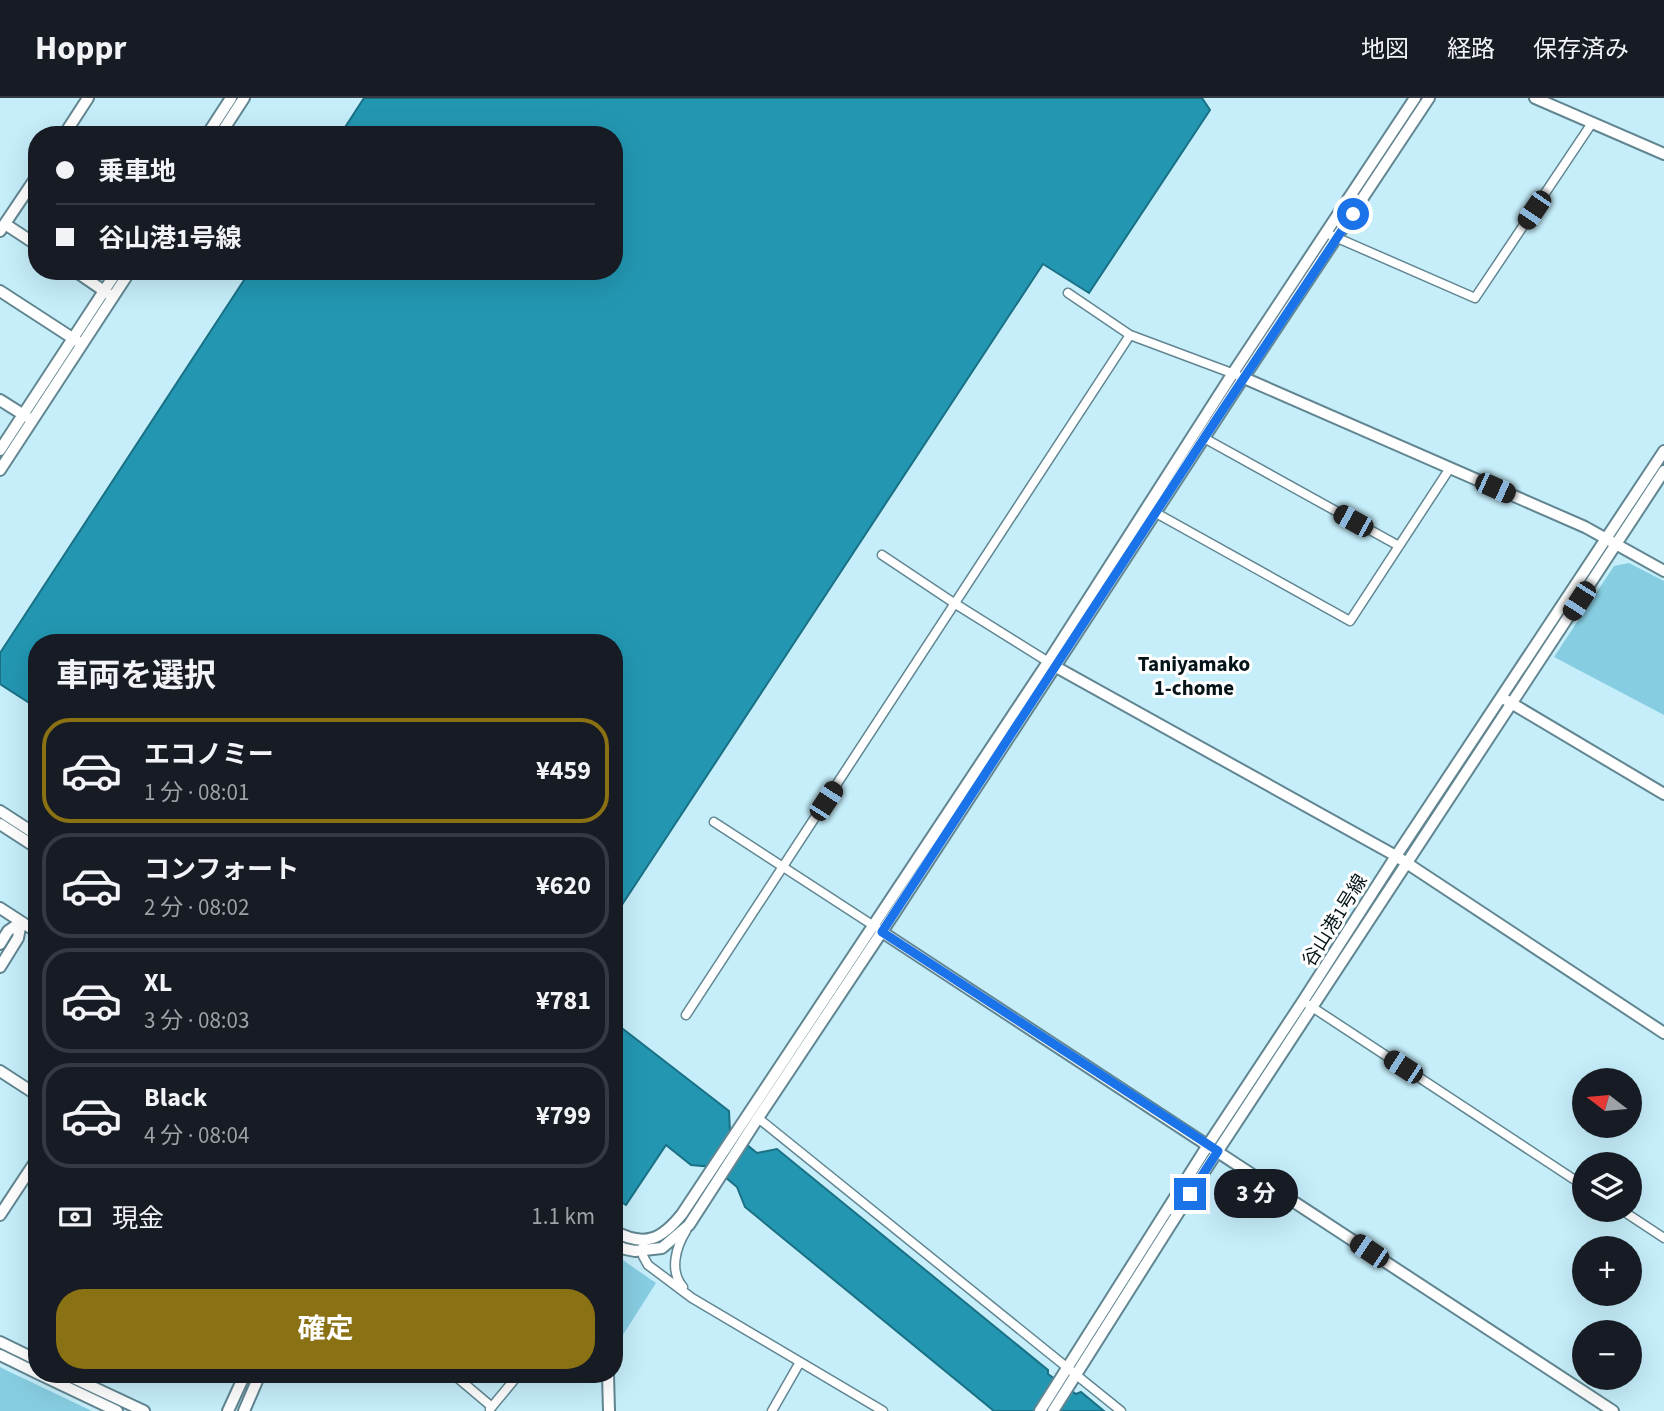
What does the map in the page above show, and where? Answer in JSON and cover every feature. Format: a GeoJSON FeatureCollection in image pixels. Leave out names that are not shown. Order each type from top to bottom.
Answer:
{"type":"FeatureCollection","features":[{"type":"Feature","properties":{"kind":"street"},"geometry":{"type":"LineString","coordinates":[[70,126],[88,98]]}},
{"type":"Feature","properties":{"kind":"street"},"geometry":{"type":"LineString","coordinates":[[213,126],[231,98]]}},
{"type":"Feature","properties":{"kind":"street"},"geometry":{"type":"LineString","coordinates":[[226,126],[243,98]]}},
{"type":"Feature","properties":{"kind":"street"},"geometry":{"type":"LineString","coordinates":[[623,1248],[643,1245],[663,1234],[711,1180],[1052,664],[1415,98]]}},
{"type":"Feature","properties":{"kind":"street"},"geometry":{"type":"LineString","coordinates":[[1052,664],[1156,513],[1204,438],[1238,375],[1338,237],[1429,98]]}},
{"type":"Feature","properties":{"kind":"street"},"geometry":{"type":"LineString","coordinates":[[1535,98],[1664,154]]}},
{"type":"Feature","properties":{"kind":"street"},"geometry":{"type":"LineString","coordinates":[[1326,233],[1475,298],[1592,123]]}},
{"type":"Feature","properties":{"kind":"street"},"geometry":{"type":"LineString","coordinates":[[28,190],[3,227],[28,240]]}},
{"type":"Feature","properties":{"kind":"street"},"geometry":{"type":"LineString","coordinates":[[88,280],[109,294]]}},
{"type":"Feature","properties":{"kind":"street"},"geometry":{"type":"LineString","coordinates":[[109,294],[114,280]]}},
{"type":"Feature","properties":{"kind":"street"},"geometry":{"type":"LineString","coordinates":[[0,470],[28,418],[109,294],[122,280]]}},
{"type":"Feature","properties":{"kind":"street"},"geometry":{"type":"LineString","coordinates":[[0,291],[78,342]]}},
{"type":"Feature","properties":{"kind":"street"},"geometry":{"type":"LineString","coordinates":[[1068,293],[1130,335],[1238,375],[1585,527],[1664,571]]}},
{"type":"Feature","properties":{"kind":"street"},"geometry":{"type":"LineString","coordinates":[[686,1016],[1130,335]]}},
{"type":"Feature","properties":{"kind":"street"},"geometry":{"type":"LineString","coordinates":[[0,400],[28,418]]}},
{"type":"Feature","properties":{"kind":"street"},"geometry":{"type":"LineString","coordinates":[[0,450],[28,418]]}},
{"type":"Feature","properties":{"kind":"street"},"geometry":{"type":"LineString","coordinates":[[1204,438],[1399,546]]}},
{"type":"Feature","properties":{"kind":"street","name":"谷山港1号線"},"geometry":{"type":"LineString","coordinates":[[1040,1411],[1064,1383],[1308,1004],[1407,863],[1512,704],[1664,451]]}},
{"type":"Feature","properties":{"kind":"street"},"geometry":{"type":"LineString","coordinates":[[1156,513],[1350,621],[1450,468]]}},
{"type":"Feature","properties":{"kind":"street","name":"谷山港1号線"},"geometry":{"type":"LineString","coordinates":[[1308,1004],[1396,856],[1501,697],[1664,471]]}},
{"type":"Feature","properties":{"kind":"street"},"geometry":{"type":"LineString","coordinates":[[882,555],[1052,664],[1396,856],[1664,1033]]}},
{"type":"Feature","properties":{"kind":"street"},"geometry":{"type":"LineString","coordinates":[[1501,697],[1664,794]]}},
{"type":"Feature","properties":{"kind":"street"},"geometry":{"type":"LineString","coordinates":[[0,811],[28,829]]}},
{"type":"Feature","properties":{"kind":"street"},"geometry":{"type":"LineString","coordinates":[[714,822],[1612,1411]]}},
{"type":"Feature","properties":{"kind":"street"},"geometry":{"type":"LineString","coordinates":[[0,824],[28,842]]}},
{"type":"Feature","properties":{"kind":"street"},"geometry":{"type":"LineString","coordinates":[[0,908],[28,926]]}},
{"type":"Feature","properties":{"kind":"street"},"geometry":{"type":"LineString","coordinates":[[0,944],[8,931],[22,922]]}},
{"type":"Feature","properties":{"kind":"street"},"geometry":{"type":"LineString","coordinates":[[0,967],[19,938],[22,922]]}},
{"type":"Feature","properties":{"kind":"street"},"geometry":{"type":"LineString","coordinates":[[745,1128],[758,1118],[877,928]]}},
{"type":"Feature","properties":{"kind":"street"},"geometry":{"type":"LineString","coordinates":[[1308,1004],[1572,1178]]}},
{"type":"Feature","properties":{"kind":"street"},"geometry":{"type":"LineString","coordinates":[[0,1071],[28,1090]]}},
{"type":"Feature","properties":{"kind":"street"},"geometry":{"type":"LineString","coordinates":[[758,1118],[1121,1411]]}},
{"type":"Feature","properties":{"kind":"street"},"geometry":{"type":"LineString","coordinates":[[0,1215],[28,1173]]}},
{"type":"Feature","properties":{"kind":"street"},"geometry":{"type":"LineString","coordinates":[[692,1298],[676,1280],[675,1267],[681,1239],[690,1226],[711,1180]]}},
{"type":"Feature","properties":{"kind":"street"},"geometry":{"type":"LineString","coordinates":[[1640,1222],[1664,1238]]}},
{"type":"Feature","properties":{"kind":"street"},"geometry":{"type":"LineString","coordinates":[[623,1235],[643,1245],[662,1248],[690,1226]]}},
{"type":"Feature","properties":{"kind":"street"},"geometry":{"type":"LineString","coordinates":[[643,1245],[643,1256],[648,1265],[692,1298],[883,1411]]}},
{"type":"Feature","properties":{"kind":"street"},"geometry":{"type":"LineString","coordinates":[[0,1342],[28,1356]]}},
{"type":"Feature","properties":{"kind":"street"},"geometry":{"type":"LineString","coordinates":[[0,1354],[28,1368]]}},
{"type":"Feature","properties":{"kind":"street"},"geometry":{"type":"LineString","coordinates":[[772,1411],[800,1362]]}},
{"type":"Feature","properties":{"kind":"street"},"geometry":{"type":"LineString","coordinates":[[59,1383],[117,1411]]}},
{"type":"Feature","properties":{"kind":"street"},"geometry":{"type":"LineString","coordinates":[[87,1383],[144,1411]]}},
{"type":"Feature","properties":{"kind":"street"},"geometry":{"type":"LineString","coordinates":[[228,1411],[241,1383]]}},
{"type":"Feature","properties":{"kind":"street"},"geometry":{"type":"LineString","coordinates":[[244,1411],[256,1383]]}},
{"type":"Feature","properties":{"kind":"street"},"geometry":{"type":"LineString","coordinates":[[463,1383],[490,1409],[512,1383]]}},
{"type":"Feature","properties":{"kind":"street"},"geometry":{"type":"LineString","coordinates":[[608,1383],[609,1411]]}},
{"type":"Feature","properties":{"kind":"street","name":"谷山港1号線"},"geometry":{"type":"LineString","coordinates":[[1053,1411],[1064,1383]]}},
{"type":"Feature","properties":{"kind":"shaded area"},"geometry":{"type":"Polygon","coordinates":[[[364,98],[1202,98],[1210,110],[1089,293],[1043,264],[623,903],[623,634],[28,634],[28,702],[0,684],[0,653],[244,280],[623,280],[623,126],[346,126],[364,98]]]}},
{"type":"Feature","properties":{"kind":"shaded area"},"geometry":{"type":"Polygon","coordinates":[[[1629,563],[1664,581],[1664,715],[1554,657],[1614,566],[1629,563]]]}},
{"type":"Feature","properties":{"kind":"shaded area"},"geometry":{"type":"Polygon","coordinates":[[[623,1029],[729,1111],[730,1131],[757,1153],[777,1149],[1048,1370],[1048,1374],[1076,1394],[1081,1392],[1104,1411],[994,1411],[745,1207],[737,1187],[713,1167],[691,1165],[666,1145],[626,1205],[623,1203],[623,1029]]]}},
{"type":"Feature","properties":{"kind":"shaded area"},"geometry":{"type":"Polygon","coordinates":[[[623,1260],[656,1283],[623,1335],[623,1260]]]}},
{"type":"Feature","properties":{"kind":"shaded area"},"geometry":{"type":"Polygon","coordinates":[[[0,1367],[28,1381],[28,1383],[92,1411],[0,1411],[0,1367]]]}},
{"type":"Feature","properties":{"kind":"district","name":"Taniyamako 1-chome"},"geometry":{"type":"Point","coordinates":[1194,676]}},
{"type":"Feature","properties":{"kind":"route"},"geometry":{"type":"LineString","coordinates":[[1190,1194],[1218,1151],[882,932],[1353,214]]}}]}
